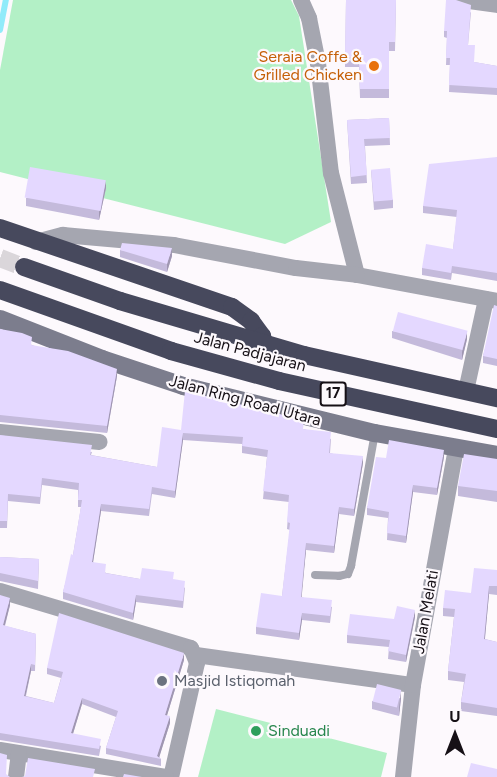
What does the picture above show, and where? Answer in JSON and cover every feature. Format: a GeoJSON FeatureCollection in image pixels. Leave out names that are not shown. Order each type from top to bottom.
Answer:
{"type":"FeatureCollection","features":[{"type":"Feature","properties":{"kind":"highway"},"geometry":{"type":"LineString","coordinates":[[0,228],[231,307],[251,321],[262,336],[264,344]]}},
{"type":"Feature","properties":{"kind":"highway","name":"Jalan Padjajaran"},"geometry":{"type":"LineString","coordinates":[[24,267],[120,301],[264,344],[369,371],[497,398]]}},
{"type":"Feature","properties":{"kind":"highway","name":"Jalan Padjajaran"},"geometry":{"type":"LineString","coordinates":[[0,290],[171,351],[279,381],[497,429]]}},
{"type":"Feature","properties":{"kind":"street"},"geometry":{"type":"LineString","coordinates":[[301,0],[309,18],[318,63],[331,173],[357,275]]}},
{"type":"Feature","properties":{"kind":"street"},"geometry":{"type":"LineString","coordinates":[[462,0],[497,6]]}},
{"type":"Feature","properties":{"kind":"street"},"geometry":{"type":"LineString","coordinates":[[36,242],[63,235],[174,245],[296,268],[357,275],[492,300],[466,391]]}},
{"type":"Feature","properties":{"kind":"street","name":"Jalan Ring Road Utara"},"geometry":{"type":"LineString","coordinates":[[0,319],[102,359],[183,386],[375,433],[497,455]]}},
{"type":"Feature","properties":{"kind":"street"},"geometry":{"type":"LineString","coordinates":[[0,432],[99,442]]}},
{"type":"Feature","properties":{"kind":"street","name":"Jalan Melati"},"geometry":{"type":"LineString","coordinates":[[403,777],[413,685],[456,448]]}},
{"type":"Feature","properties":{"kind":"street"},"geometry":{"type":"LineString","coordinates":[[0,591],[191,648],[196,655],[197,663],[171,777]]}},
{"type":"Feature","properties":{"kind":"street"},"geometry":{"type":"LineString","coordinates":[[196,655],[413,685]]}},
{"type":"Feature","properties":{"kind":"street"},"geometry":{"type":"LineString","coordinates":[[0,750],[166,777]]}},
{"type":"Feature","properties":{"kind":"street"},"geometry":{"type":"LineString","coordinates":[[16,777],[19,753]]}},
{"type":"Feature","properties":{"kind":"lane"},"geometry":{"type":"LineString","coordinates":[[315,575],[348,574],[375,433]]}},
{"type":"Feature","properties":{"kind":"green space"},"geometry":{"type":"Polygon","coordinates":[[[13,0],[291,0],[299,16],[331,222],[285,244],[0,172],[0,70],[13,0]]]}},
{"type":"Feature","properties":{"kind":"green space","name":"Sinduadi"},"geometry":{"type":"Polygon","coordinates":[[[216,709],[387,753],[381,777],[198,777],[216,709]]]}},
{"type":"Feature","properties":{"kind":"building"},"geometry":{"type":"Polygon","coordinates":[[[346,0],[396,0],[395,42],[389,42],[389,89],[360,89],[359,58],[345,57],[346,0]]]}},
{"type":"Feature","properties":{"kind":"building"},"geometry":{"type":"Polygon","coordinates":[[[446,0],[456,0],[471,5],[468,45],[475,45],[474,62],[497,66],[497,88],[449,85],[450,58],[446,58],[447,31],[444,31],[446,0]]]}},
{"type":"Feature","properties":{"kind":"building"},"geometry":{"type":"Polygon","coordinates":[[[389,118],[390,138],[364,139],[367,175],[351,177],[347,120],[389,118]]]}},
{"type":"Feature","properties":{"kind":"building"},"geometry":{"type":"Polygon","coordinates":[[[497,157],[497,273],[452,266],[451,273],[422,268],[426,244],[453,249],[457,210],[423,206],[429,164],[497,157]]]}},
{"type":"Feature","properties":{"kind":"building"},"geometry":{"type":"Polygon","coordinates":[[[30,167],[106,180],[100,211],[25,198],[30,167]]]}},
{"type":"Feature","properties":{"kind":"building"},"geometry":{"type":"Polygon","coordinates":[[[390,168],[393,200],[374,202],[371,170],[390,168]]]}},
{"type":"Feature","properties":{"kind":"building"},"geometry":{"type":"Polygon","coordinates":[[[122,243],[172,248],[167,264],[120,250],[122,243]]]}},
{"type":"Feature","properties":{"kind":"building"},"geometry":{"type":"Polygon","coordinates":[[[494,305],[497,306],[497,359],[483,356],[494,305]]]}},
{"type":"Feature","properties":{"kind":"building"},"geometry":{"type":"Polygon","coordinates":[[[398,312],[468,331],[462,350],[393,331],[398,312]]]}},
{"type":"Feature","properties":{"kind":"building"},"geometry":{"type":"Polygon","coordinates":[[[0,329],[32,337],[31,345],[68,351],[117,369],[107,426],[0,415],[0,329]]]}},
{"type":"Feature","properties":{"kind":"building"},"geometry":{"type":"Polygon","coordinates":[[[185,391],[304,420],[303,429],[331,432],[329,453],[363,456],[354,509],[339,507],[334,546],[306,543],[301,597],[332,600],[330,616],[302,613],[299,633],[256,627],[261,593],[282,596],[290,523],[287,522],[289,495],[263,491],[268,450],[242,446],[243,437],[183,433],[175,491],[152,487],[149,509],[101,504],[92,562],[106,564],[105,573],[140,579],[142,568],[174,572],[173,579],[185,581],[183,601],[136,595],[133,613],[63,592],[71,554],[73,555],[82,500],[78,500],[79,483],[42,478],[40,497],[8,494],[7,521],[0,521],[0,435],[92,445],[90,455],[157,467],[162,427],[181,430],[185,391]]]}},
{"type":"Feature","properties":{"kind":"building"},"geometry":{"type":"Polygon","coordinates":[[[389,440],[444,450],[437,488],[413,485],[406,536],[387,533],[389,512],[367,508],[376,457],[386,458],[389,440]]]}},
{"type":"Feature","properties":{"kind":"building"},"geometry":{"type":"Polygon","coordinates":[[[464,454],[497,459],[497,491],[458,486],[464,454]]]}},
{"type":"Feature","properties":{"kind":"building"},"geometry":{"type":"Polygon","coordinates":[[[0,557],[39,559],[38,581],[0,573],[0,557]]]}},
{"type":"Feature","properties":{"kind":"building"},"geometry":{"type":"Polygon","coordinates":[[[474,568],[497,570],[497,586],[489,586],[484,639],[497,642],[497,708],[461,702],[466,674],[448,671],[455,609],[443,608],[445,590],[471,593],[474,568]]]}},
{"type":"Feature","properties":{"kind":"building"},"geometry":{"type":"Polygon","coordinates":[[[0,595],[10,598],[3,625],[36,634],[35,665],[31,664],[24,696],[54,703],[63,672],[47,668],[59,613],[184,653],[165,715],[170,716],[157,756],[161,759],[106,748],[118,711],[82,698],[71,733],[101,739],[99,749],[0,733],[0,595]]]}},
{"type":"Feature","properties":{"kind":"building"},"geometry":{"type":"Polygon","coordinates":[[[397,606],[415,610],[406,655],[388,651],[390,640],[347,635],[350,614],[394,619],[397,606]]]}},
{"type":"Feature","properties":{"kind":"building"},"geometry":{"type":"Polygon","coordinates":[[[377,684],[401,690],[397,708],[373,701],[377,684]]]}},
{"type":"Feature","properties":{"kind":"building"},"geometry":{"type":"Polygon","coordinates":[[[0,753],[7,755],[6,774],[10,777],[0,777],[0,753]]]}},
{"type":"Feature","properties":{"kind":"building"},"geometry":{"type":"Polygon","coordinates":[[[28,758],[95,769],[93,777],[22,777],[25,776],[28,758]]]}},
{"type":"Feature","properties":{"kind":"building"},"geometry":{"type":"Polygon","coordinates":[[[471,763],[497,769],[497,777],[467,777],[471,763]]]}},
{"type":"Feature","properties":{"kind":"building"},"geometry":{"type":"Polygon","coordinates":[[[124,774],[142,777],[123,777],[124,774]]]}},
{"type":"Feature","properties":{"kind":"waterway"},"geometry":{"type":"LineString","coordinates":[[0,30],[6,0]]}},
{"type":"Feature","properties":{"kind":"tunnel"},"geometry":{"type":"LineString","coordinates":[[0,258],[24,267]]}},
{"type":"Feature","properties":{"kind":"place","name":"Seraia Coffe & Grilled Chicken"},"geometry":{"type":"Point","coordinates":[374,66]}},
{"type":"Feature","properties":{"kind":"place","name":"Masjid Istiqomah"},"geometry":{"type":"Point","coordinates":[162,681]}},
{"type":"Feature","properties":{"kind":"place","name":"Sinduadi"},"geometry":{"type":"Point","coordinates":[256,731]}}]}
